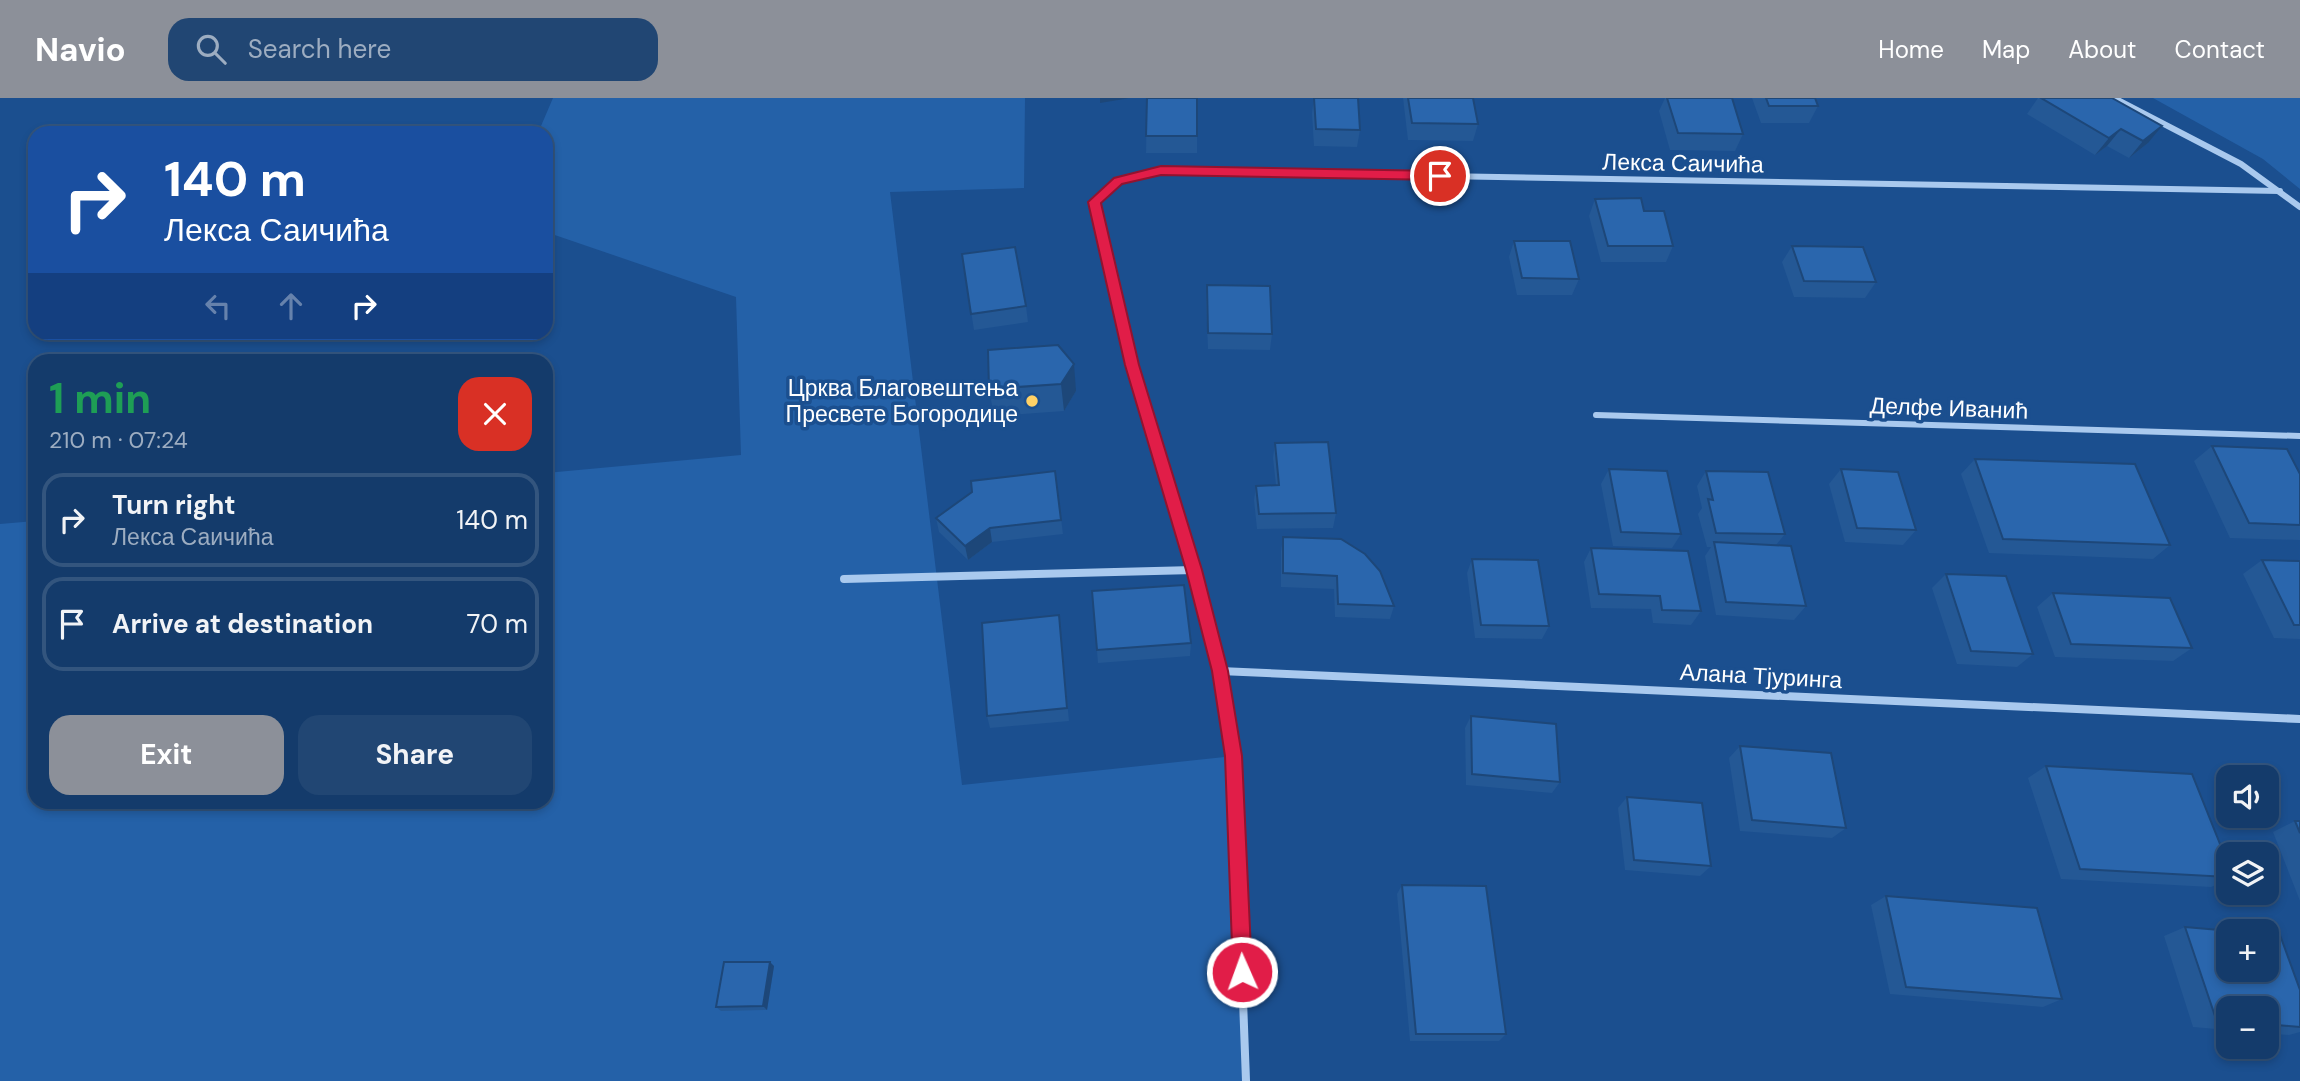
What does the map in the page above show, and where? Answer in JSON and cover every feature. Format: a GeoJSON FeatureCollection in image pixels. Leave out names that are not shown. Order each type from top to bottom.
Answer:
{"type":"FeatureCollection","features":[{"type":"Feature","properties":{"kind":"street"},"geometry":{"type":"LineString","coordinates":[[2114,98],[2198,139],[2280,191],[2300,207]]}},
{"type":"Feature","properties":{"kind":"street","name":"Лекса Саичића"},"geometry":{"type":"LineString","coordinates":[[1194,570],[1132,365],[1095,202],[1118,181],[1161,171],[2280,191]]}},
{"type":"Feature","properties":{"kind":"street","name":"Делфе Иванић"},"geometry":{"type":"LineString","coordinates":[[1596,415],[2300,436]]}},
{"type":"Feature","properties":{"kind":"street"},"geometry":{"type":"LineString","coordinates":[[844,579],[1194,570],[1220,671],[1234,756],[1246,1081]]}},
{"type":"Feature","properties":{"kind":"street","name":"Алана Тјуринга"},"geometry":{"type":"LineString","coordinates":[[1220,671],[2300,719]]}},
{"type":"Feature","properties":{"kind":"shaded area"},"geometry":{"type":"Polygon","coordinates":[[[553,98],[1025,98],[1024,188],[890,192],[962,785],[1234,756],[1250,1081],[0,1081],[0,524],[28,522],[28,809],[553,809],[553,472],[741,455],[736,297],[553,234],[553,126],[541,126],[553,98]]]}},
{"type":"Feature","properties":{"kind":"shaded area"},"geometry":{"type":"Polygon","coordinates":[[[2153,98],[2300,98],[2300,189],[2263,159],[2153,98]]]}},
{"type":"Feature","properties":{"kind":"building"},"geometry":{"type":"Polygon","coordinates":[[[1147,98],[1197,98],[1197,136],[1146,136],[1147,98]]]}},
{"type":"Feature","properties":{"kind":"building"},"geometry":{"type":"Polygon","coordinates":[[[1314,98],[1358,98],[1360,130],[1316,129],[1314,98]]]}},
{"type":"Feature","properties":{"kind":"building"},"geometry":{"type":"Polygon","coordinates":[[[1408,98],[1473,98],[1478,124],[1412,123],[1408,98]]]}},
{"type":"Feature","properties":{"kind":"building"},"geometry":{"type":"Polygon","coordinates":[[[1667,98],[1732,98],[1743,134],[1678,133],[1667,98]]]}},
{"type":"Feature","properties":{"kind":"building"},"geometry":{"type":"Polygon","coordinates":[[[1766,98],[1815,98],[1818,106],[1769,106],[1766,98]]]}},
{"type":"Feature","properties":{"kind":"building"},"geometry":{"type":"Polygon","coordinates":[[[2041,98],[2112,98],[2162,126],[2143,141],[2121,129],[2109,138],[2041,98]]]}},
{"type":"Feature","properties":{"kind":"building"},"geometry":{"type":"Polygon","coordinates":[[[1641,198],[1644,211],[1664,211],[1673,246],[1608,246],[1595,199],[1641,198]]]}},
{"type":"Feature","properties":{"kind":"building"},"geometry":{"type":"Polygon","coordinates":[[[1514,241],[1570,241],[1579,279],[1522,278],[1514,241]]]}},
{"type":"Feature","properties":{"kind":"building"},"geometry":{"type":"Polygon","coordinates":[[[1792,246],[1863,247],[1876,282],[1804,281],[1792,246]]]}},
{"type":"Feature","properties":{"kind":"building"},"geometry":{"type":"Polygon","coordinates":[[[1015,247],[1026,306],[971,314],[962,254],[1015,247]]]}},
{"type":"Feature","properties":{"kind":"building"},"geometry":{"type":"Polygon","coordinates":[[[1207,285],[1270,286],[1272,334],[1208,333],[1207,285]]]}},
{"type":"Feature","properties":{"kind":"building"},"geometry":{"type":"Polygon","coordinates":[[[1058,345],[1074,364],[1061,384],[989,389],[988,350],[1058,345]]]}},
{"type":"Feature","properties":{"kind":"building"},"geometry":{"type":"Polygon","coordinates":[[[1328,442],[1336,513],[1259,514],[1256,486],[1279,485],[1275,443],[1328,442]]]}},
{"type":"Feature","properties":{"kind":"building"},"geometry":{"type":"Polygon","coordinates":[[[2212,446],[2287,449],[2300,474],[2300,525],[2249,523],[2212,446]]]}},
{"type":"Feature","properties":{"kind":"building"},"geometry":{"type":"Polygon","coordinates":[[[1975,459],[2135,464],[2170,545],[2003,539],[1975,459]]]}},
{"type":"Feature","properties":{"kind":"building"},"geometry":{"type":"Polygon","coordinates":[[[1609,469],[1667,471],[1681,534],[1621,532],[1609,469]]]}},
{"type":"Feature","properties":{"kind":"building"},"geometry":{"type":"Polygon","coordinates":[[[1841,469],[1898,472],[1916,530],[1857,528],[1841,469]]]}},
{"type":"Feature","properties":{"kind":"building"},"geometry":{"type":"Polygon","coordinates":[[[1055,471],[1061,520],[990,528],[965,546],[936,518],[972,492],[971,481],[1055,471]]]}},
{"type":"Feature","properties":{"kind":"building"},"geometry":{"type":"Polygon","coordinates":[[[1706,471],[1768,472],[1785,534],[1716,533],[1708,499],[1713,500],[1706,471]]]}},
{"type":"Feature","properties":{"kind":"building"},"geometry":{"type":"Polygon","coordinates":[[[1283,537],[1341,539],[1365,554],[1380,571],[1394,606],[1338,604],[1337,576],[1283,573],[1283,537]]]}},
{"type":"Feature","properties":{"kind":"building"},"geometry":{"type":"Polygon","coordinates":[[[1714,542],[1791,546],[1806,606],[1726,602],[1714,542]]]}},
{"type":"Feature","properties":{"kind":"building"},"geometry":{"type":"Polygon","coordinates":[[[1591,548],[1688,551],[1701,611],[1662,610],[1660,596],[1599,594],[1591,548]]]}},
{"type":"Feature","properties":{"kind":"building"},"geometry":{"type":"Polygon","coordinates":[[[1472,559],[1538,560],[1549,626],[1481,625],[1472,559]]]}},
{"type":"Feature","properties":{"kind":"building"},"geometry":{"type":"Polygon","coordinates":[[[2262,560],[2300,561],[2300,625],[2294,625],[2262,560]]]}},
{"type":"Feature","properties":{"kind":"building"},"geometry":{"type":"Polygon","coordinates":[[[1946,574],[2006,576],[2033,654],[1971,651],[1946,574]]]}},
{"type":"Feature","properties":{"kind":"building"},"geometry":{"type":"Polygon","coordinates":[[[1184,585],[1191,643],[1097,650],[1092,591],[1184,585]]]}},
{"type":"Feature","properties":{"kind":"building"},"geometry":{"type":"Polygon","coordinates":[[[2053,593],[2170,598],[2192,648],[2071,644],[2053,593]]]}},
{"type":"Feature","properties":{"kind":"building"},"geometry":{"type":"Polygon","coordinates":[[[1059,615],[1067,708],[987,716],[982,623],[1059,615]]]}},
{"type":"Feature","properties":{"kind":"building"},"geometry":{"type":"Polygon","coordinates":[[[1471,716],[1556,724],[1560,782],[1472,774],[1471,716]]]}},
{"type":"Feature","properties":{"kind":"building"},"geometry":{"type":"Polygon","coordinates":[[[1740,746],[1831,753],[1846,828],[1752,820],[1740,746]]]}},
{"type":"Feature","properties":{"kind":"building"},"geometry":{"type":"Polygon","coordinates":[[[2046,766],[2192,774],[2219,842],[2216,842],[2216,876],[2080,869],[2046,766]]]}},
{"type":"Feature","properties":{"kind":"building"},"geometry":{"type":"Polygon","coordinates":[[[1627,797],[1702,803],[1711,866],[1634,860],[1627,797]]]}},
{"type":"Feature","properties":{"kind":"building"},"geometry":{"type":"Polygon","coordinates":[[[1402,885],[1486,886],[1506,1034],[1416,1034],[1402,885]]]}},
{"type":"Feature","properties":{"kind":"building"},"geometry":{"type":"Polygon","coordinates":[[[1886,896],[2037,908],[2062,999],[1906,987],[1886,896]]]}},
{"type":"Feature","properties":{"kind":"building"},"geometry":{"type":"Polygon","coordinates":[[[2185,927],[2216,930],[2216,982],[2279,982],[2280,935],[2300,990],[2300,1027],[2279,1025],[2279,996],[2216,996],[2216,1019],[2185,927]]]}},
{"type":"Feature","properties":{"kind":"building"},"geometry":{"type":"Polygon","coordinates":[[[724,962],[770,962],[763,1006],[716,1007],[724,962]]]}},
{"type":"Feature","properties":{"kind":"place","name":"Црква Благовештења Пресвете Богородице"},"geometry":{"type":"Point","coordinates":[1032,401]}},
{"type":"Feature","properties":{"kind":"route"},"geometry":{"type":"LineString","coordinates":[[1242,972],[1234,756],[1220,671],[1194,570],[1132,365],[1095,202],[1118,181],[1161,171],[1440,176]]}}]}
